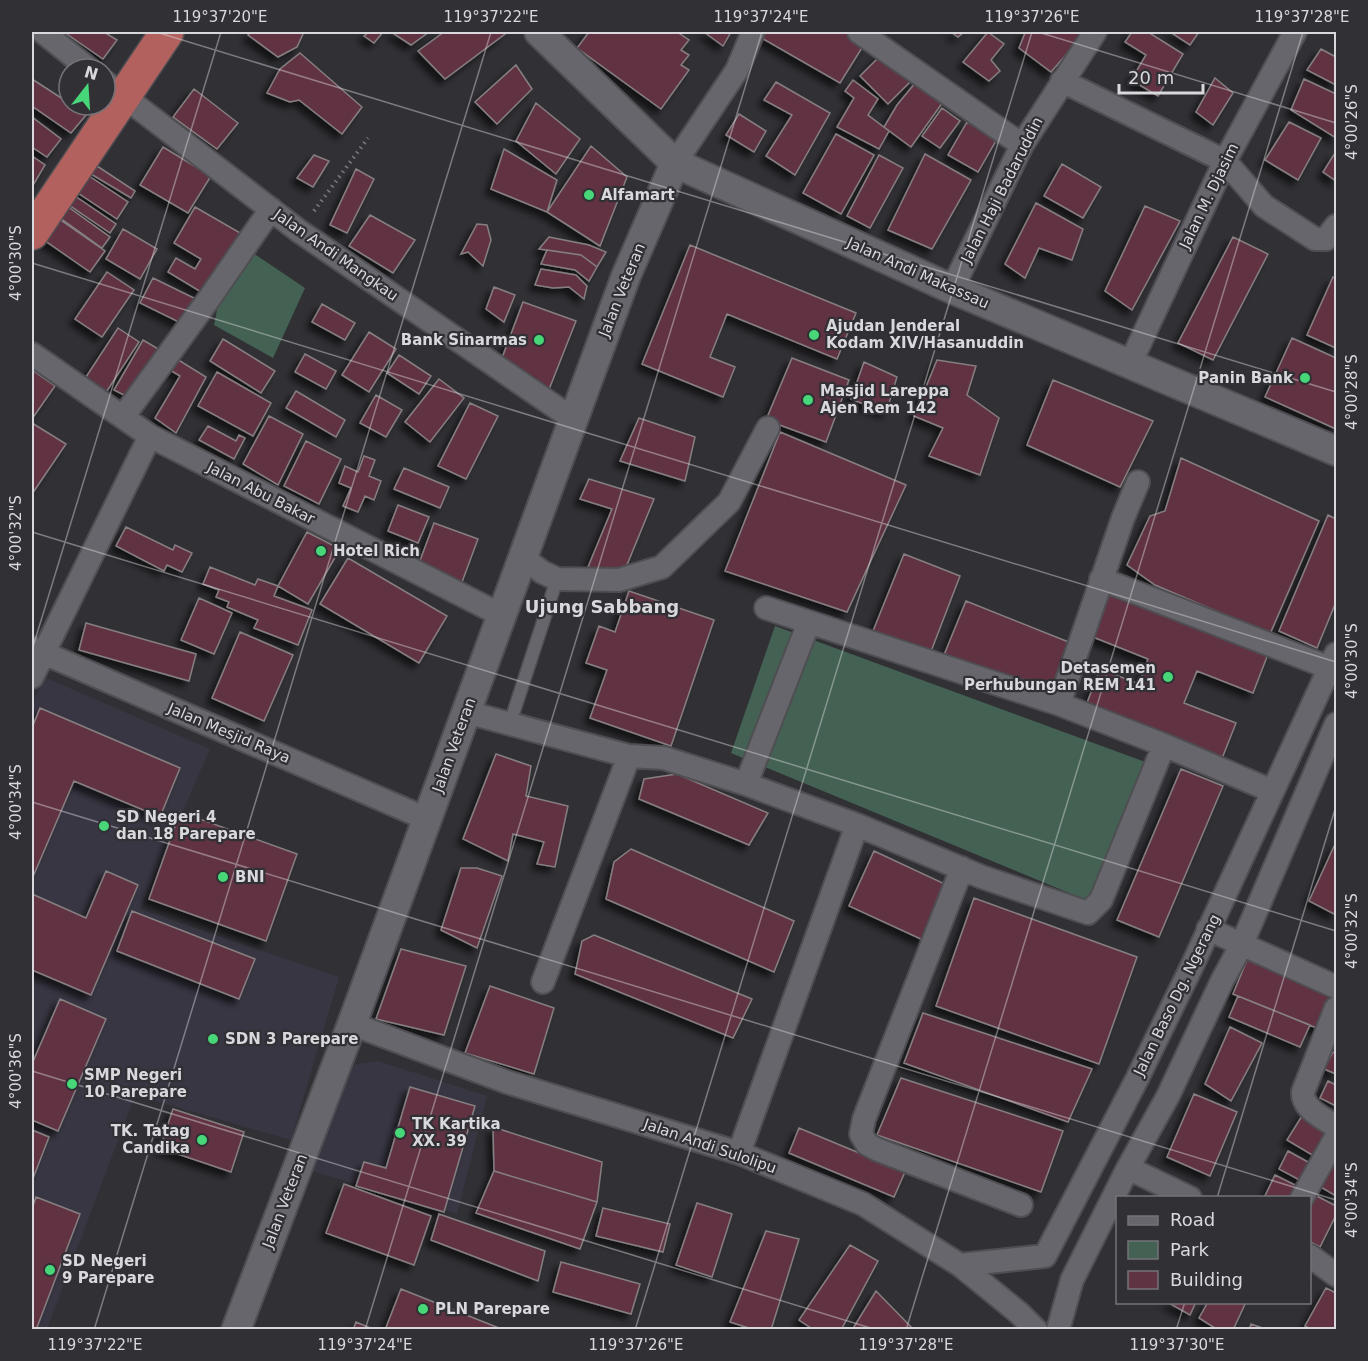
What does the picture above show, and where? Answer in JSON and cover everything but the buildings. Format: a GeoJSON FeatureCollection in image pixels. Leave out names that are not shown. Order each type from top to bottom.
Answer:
{"type":"FeatureCollection","features":[{"type":"Feature","properties":{"kind":"highway"},"geometry":{"type":"LineString","coordinates":[[117,86],[167,32]]}},
{"type":"Feature","properties":{"kind":"highway"},"geometry":{"type":"LineString","coordinates":[[32,233],[98,117]]}},
{"type":"Feature","properties":{"kind":"street"},"geometry":{"type":"LineString","coordinates":[[43,32],[74,57]]}},
{"type":"Feature","properties":{"kind":"street"},"geometry":{"type":"LineString","coordinates":[[675,163],[737,70],[753,32]]}},
{"type":"Feature","properties":{"kind":"street"},"geometry":{"type":"LineString","coordinates":[[859,32],[1022,145]]}},
{"type":"Feature","properties":{"kind":"street","name":"Jalan Haji Badaruddin"},"geometry":{"type":"LineString","coordinates":[[952,289],[1022,145],[1095,32]]}},
{"type":"Feature","properties":{"kind":"street","name":"Jalan M. Djasim"},"geometry":{"type":"LineString","coordinates":[[1130,364],[1225,160],[1295,32]]}},
{"type":"Feature","properties":{"kind":"street","name":"Jalan Andi Makassau"},"geometry":{"type":"LineString","coordinates":[[553,37],[675,163],[952,289],[1336,451]]}},
{"type":"Feature","properties":{"kind":"street"},"geometry":{"type":"LineString","coordinates":[[1062,81],[1225,160],[1264,206],[1315,239],[1326,239],[1336,226]]}},
{"type":"Feature","properties":{"kind":"street","name":"Jalan Andi Mangkau"},"geometry":{"type":"LineString","coordinates":[[117,91],[299,231],[573,419]]}},
{"type":"Feature","properties":{"kind":"street","name":"Jalan Veteran"},"geometry":{"type":"LineString","coordinates":[[236,1329],[352,1024],[626,276],[675,163]]}},
{"type":"Feature","properties":{"kind":"street"},"geometry":{"type":"LineString","coordinates":[[123,417],[271,209]]}},
{"type":"Feature","properties":{"kind":"street","name":"Jalan Abu Bakar"},"geometry":{"type":"LineString","coordinates":[[32,354],[150,436],[501,615]]}},
{"type":"Feature","properties":{"kind":"street"},"geometry":{"type":"LineString","coordinates":[[522,557],[542,572],[557,579],[619,580],[662,567],[729,502],[768,428]]}},
{"type":"Feature","properties":{"kind":"street"},"geometry":{"type":"LineString","coordinates":[[32,677],[37,650],[150,436]]}},
{"type":"Feature","properties":{"kind":"street"},"geometry":{"type":"LineString","coordinates":[[1059,704],[1101,579],[1138,482]]}},
{"type":"Feature","properties":{"kind":"street"},"geometry":{"type":"LineString","coordinates":[[1101,579],[1333,661]]}},
{"type":"Feature","properties":{"kind":"street"},"geometry":{"type":"LineString","coordinates":[[766,608],[1059,704],[1272,791]]}},
{"type":"Feature","properties":{"kind":"street"},"geometry":{"type":"LineString","coordinates":[[746,784],[809,622]]}},
{"type":"Feature","properties":{"kind":"street","name":"Jalan Mesjid Raya"},"geometry":{"type":"LineString","coordinates":[[37,650],[427,819]]}},
{"type":"Feature","properties":{"kind":"street","name":"Jalan Baso Dg. Ngerang"},"geometry":{"type":"LineString","coordinates":[[1045,1256],[1137,1079],[1333,661]]}},
{"type":"Feature","properties":{"kind":"street"},"geometry":{"type":"LineString","coordinates":[[1312,705],[1336,715]]}},
{"type":"Feature","properties":{"kind":"street"},"geometry":{"type":"LineString","coordinates":[[466,712],[629,756],[664,758],[746,784],[856,825],[982,877],[1088,913],[1101,900],[1164,745]]}},
{"type":"Feature","properties":{"kind":"street"},"geometry":{"type":"LineString","coordinates":[[1058,1329],[1072,1280],[1128,1168],[1168,1096],[1242,944],[1336,724]]}},
{"type":"Feature","properties":{"kind":"street"},"geometry":{"type":"LineString","coordinates":[[543,982],[629,756]]}},
{"type":"Feature","properties":{"kind":"street"},"geometry":{"type":"LineString","coordinates":[[739,1153],[856,825]]}},
{"type":"Feature","properties":{"kind":"street"},"geometry":{"type":"LineString","coordinates":[[962,868],[864,1119],[861,1134],[867,1144],[876,1149],[1021,1205]]}},
{"type":"Feature","properties":{"kind":"street"},"geometry":{"type":"LineString","coordinates":[[1208,929],[1336,987]]}},
{"type":"Feature","properties":{"kind":"street"},"geometry":{"type":"LineString","coordinates":[[1336,1008],[1302,1098],[1310,1108],[1336,1127]]}},
{"type":"Feature","properties":{"kind":"street","name":"Jalan Andi Sulolipu"},"geometry":{"type":"LineString","coordinates":[[352,1024],[507,1082],[739,1153],[863,1204],[960,1265],[1035,1329]]}},
{"type":"Feature","properties":{"kind":"street"},"geometry":{"type":"LineString","coordinates":[[1137,1079],[1168,1096]]}},
{"type":"Feature","properties":{"kind":"street"},"geometry":{"type":"LineString","coordinates":[[1303,1196],[1336,1137]]}},
{"type":"Feature","properties":{"kind":"street"},"geometry":{"type":"LineString","coordinates":[[1128,1168],[1189,1196]]}},
{"type":"Feature","properties":{"kind":"street"},"geometry":{"type":"LineString","coordinates":[[960,1265],[1045,1256],[1061,1264],[1072,1280]]}},
{"type":"Feature","properties":{"kind":"street"},"geometry":{"type":"LineString","coordinates":[[1311,1257],[1336,1275]]}},
{"type":"Feature","properties":{"kind":"lane"},"geometry":{"type":"LineString","coordinates":[[514,711],[557,579]]}},
{"type":"Feature","properties":{"kind":"path"},"geometry":{"type":"LineString","coordinates":[[299,231],[368,138]]}},
{"type":"Feature","properties":{"kind":"shaded area"},"geometry":{"type":"Polygon","coordinates":[[[44,677],[210,749],[140,909],[339,977],[291,1140],[135,1095],[47,1329],[32,1330],[32,704],[44,677]]]}},
{"type":"Feature","properties":{"kind":"shaded area","name":"TK Kartika XX. 39"},"geometry":{"type":"Polygon","coordinates":[[[378,1061],[487,1096],[457,1214],[312,1171],[342,1076],[356,1064],[378,1061]]]}},
{"type":"Feature","properties":{"kind":"green space"},"geometry":{"type":"Polygon","coordinates":[[[253,253],[305,288],[273,358],[214,325],[222,285],[253,253]]]}},
{"type":"Feature","properties":{"kind":"green space"},"geometry":{"type":"Polygon","coordinates":[[[775,626],[1148,763],[1103,907],[731,753],[775,626]]]}},
{"type":"Feature","properties":{"kind":"place","name":"Alfamart"},"geometry":{"type":"Point","coordinates":[589,195]}},
{"type":"Feature","properties":{"kind":"place","name":"Ajudan Jenderal Kodam XIV/Hasanuddin"},"geometry":{"type":"Point","coordinates":[814,335]}},
{"type":"Feature","properties":{"kind":"place","name":"Bank Sinarmas"},"geometry":{"type":"Point","coordinates":[539,340]}},
{"type":"Feature","properties":{"kind":"place","name":"Panin Bank"},"geometry":{"type":"Point","coordinates":[1305,378]}},
{"type":"Feature","properties":{"kind":"place","name":"Masjid Lareppa Ajen Rem 142"},"geometry":{"type":"Point","coordinates":[808,400]}},
{"type":"Feature","properties":{"kind":"place","name":"Hotel Rich"},"geometry":{"type":"Point","coordinates":[321,551]}},
{"type":"Feature","properties":{"kind":"place","name":"Detasemen Perhubungan REM 141"},"geometry":{"type":"Point","coordinates":[1168,677]}},
{"type":"Feature","properties":{"kind":"place","name":"SD Negeri 4 dan 18 Parepare"},"geometry":{"type":"Point","coordinates":[104,826]}},
{"type":"Feature","properties":{"kind":"place","name":"BNI"},"geometry":{"type":"Point","coordinates":[223,877]}},
{"type":"Feature","properties":{"kind":"place","name":"SDN 3 Parepare"},"geometry":{"type":"Point","coordinates":[213,1039]}},
{"type":"Feature","properties":{"kind":"place","name":"SMP Negeri 10 Parepare"},"geometry":{"type":"Point","coordinates":[72,1084]}},
{"type":"Feature","properties":{"kind":"place","name":"TK Kartika XX. 39"},"geometry":{"type":"Point","coordinates":[400,1133]}},
{"type":"Feature","properties":{"kind":"place","name":"TK. Tatag Candika"},"geometry":{"type":"Point","coordinates":[202,1140]}},
{"type":"Feature","properties":{"kind":"place","name":"SD Negeri 9 Parepare"},"geometry":{"type":"Point","coordinates":[50,1270]}},
{"type":"Feature","properties":{"kind":"place","name":"PLN Parepare"},"geometry":{"type":"Point","coordinates":[423,1309]}},
{"type":"Feature","properties":{"kind":"district","name":"Ujung Sabbang"},"geometry":{"type":"Point","coordinates":[602,606]}}]}
